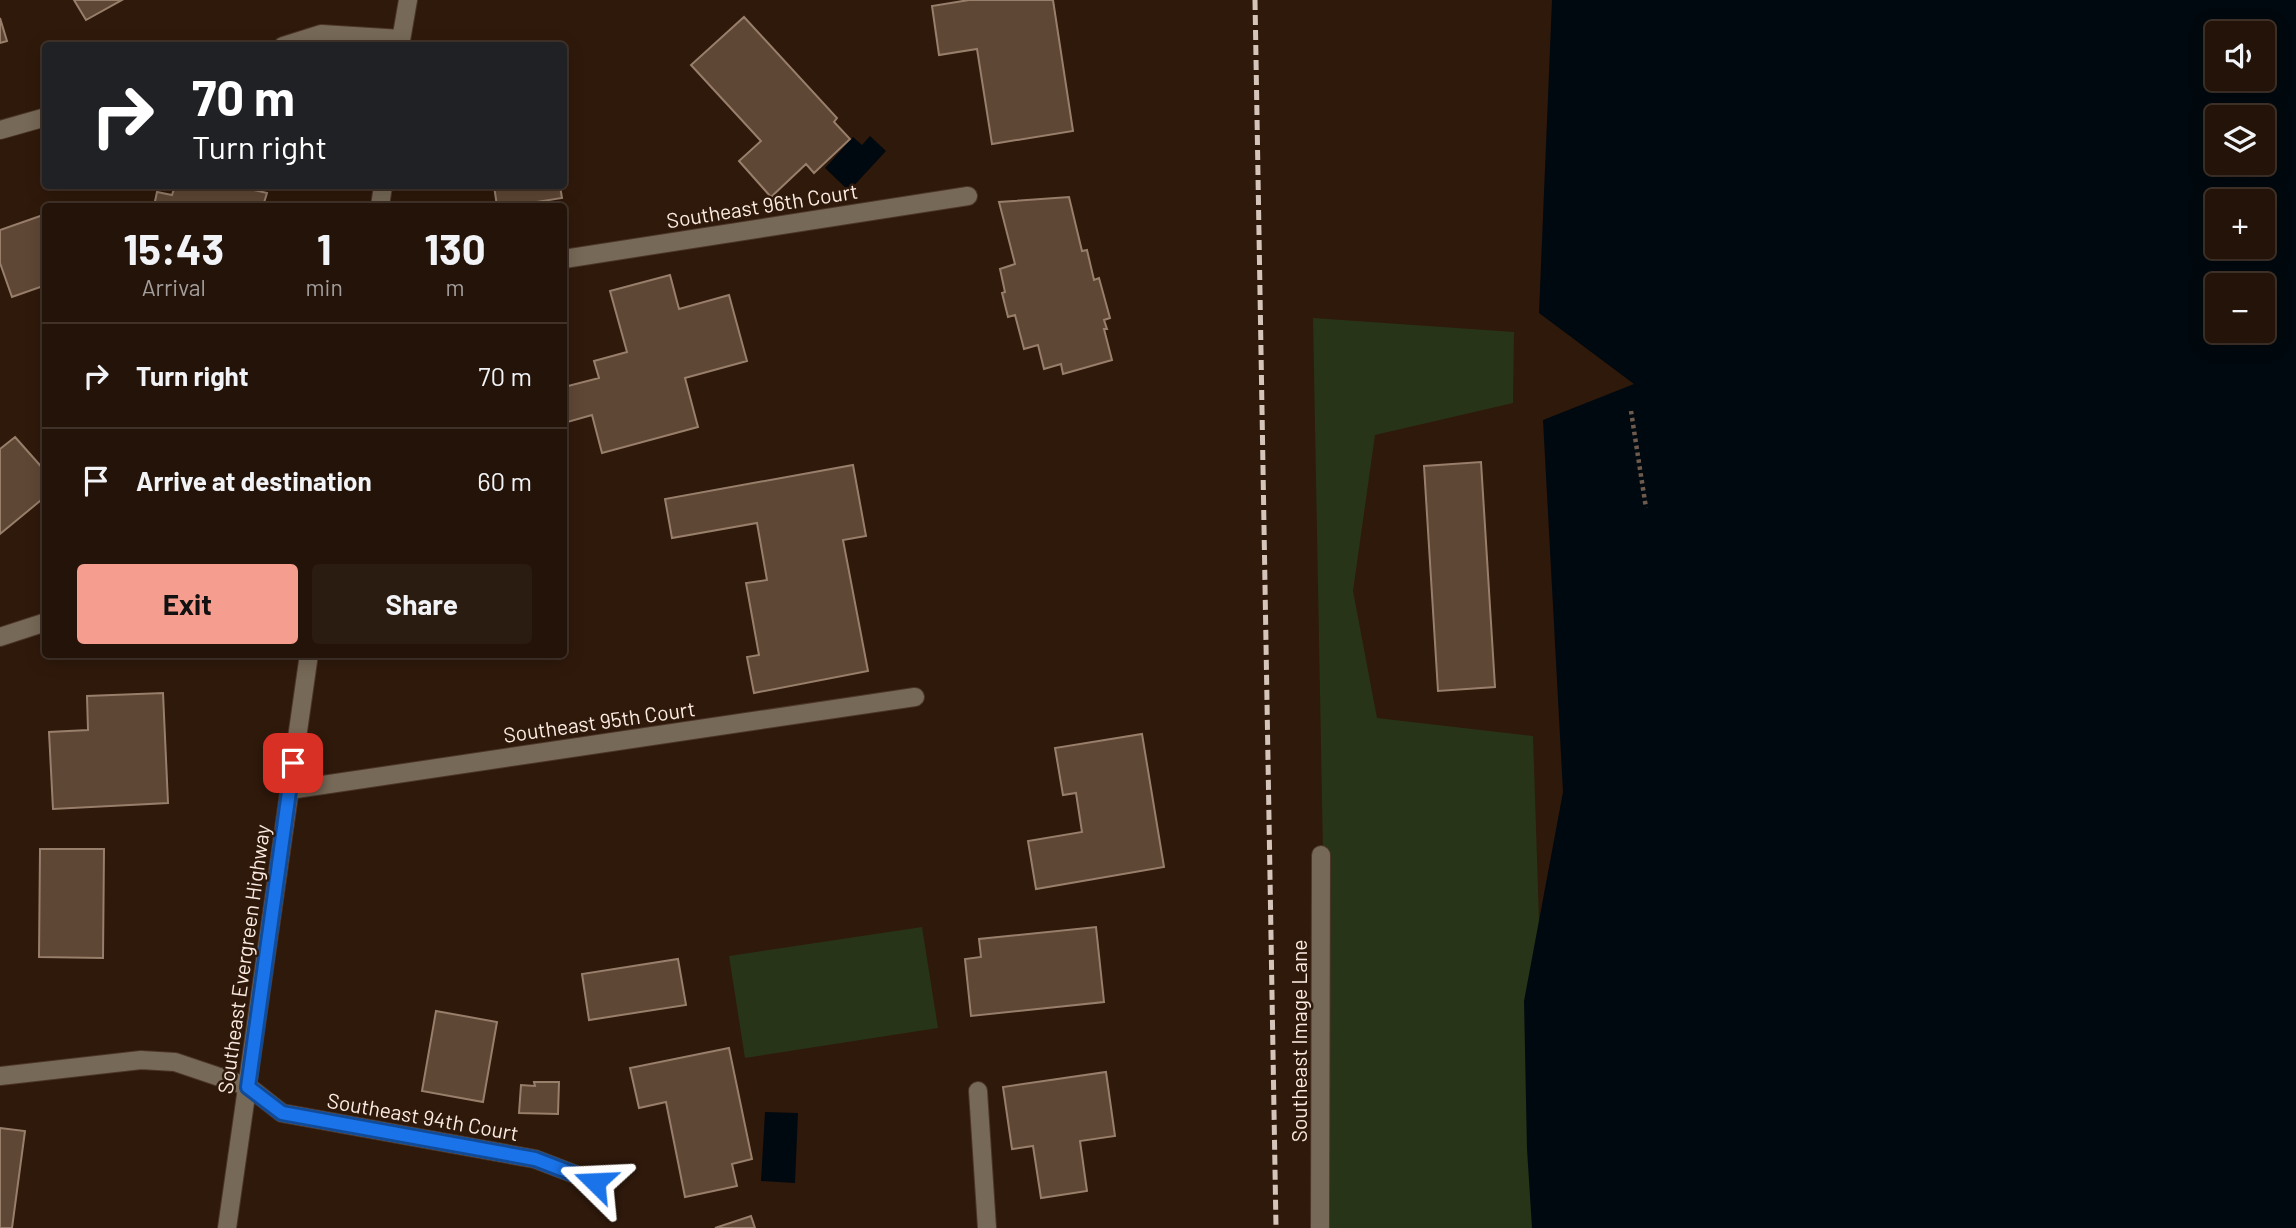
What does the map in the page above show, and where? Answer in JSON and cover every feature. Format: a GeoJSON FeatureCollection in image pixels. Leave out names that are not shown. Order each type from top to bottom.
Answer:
{"type":"FeatureCollection","features":[{"type":"Feature","properties":{"kind":"street"},"geometry":{"type":"LineString","coordinates":[[296,42],[321,34],[400,42],[408,0]]}},
{"type":"Feature","properties":{"kind":"street"},"geometry":{"type":"LineString","coordinates":[[0,130],[42,118]]}},
{"type":"Feature","properties":{"kind":"street","name":"Southeast 96th Court"},"geometry":{"type":"LineString","coordinates":[[567,259],[968,196]]}},
{"type":"Feature","properties":{"kind":"street"},"geometry":{"type":"LineString","coordinates":[[0,637],[42,623]]}},
{"type":"Feature","properties":{"kind":"street","name":"Southeast Evergreen Highway"},"geometry":{"type":"LineString","coordinates":[[227,1228],[308,658]]}},
{"type":"Feature","properties":{"kind":"street","name":"Southeast 95th Court"},"geometry":{"type":"LineString","coordinates":[[289,790],[915,698]]}},
{"type":"Feature","properties":{"kind":"street","name":"Southeast Image Lane"},"geometry":{"type":"LineString","coordinates":[[1320,1228],[1321,855]]}},
{"type":"Feature","properties":{"kind":"street"},"geometry":{"type":"LineString","coordinates":[[0,1076],[141,1060],[175,1062],[248,1087]]}},
{"type":"Feature","properties":{"kind":"street","name":"Southeast 94th Court"},"geometry":{"type":"LineString","coordinates":[[248,1087],[282,1113],[535,1159],[595,1182]]}},
{"type":"Feature","properties":{"kind":"street"},"geometry":{"type":"LineString","coordinates":[[978,1091],[986,1228]]}},
{"type":"Feature","properties":{"kind":"path"},"geometry":{"type":"LineString","coordinates":[[1632,411],[1646,508]]}},
{"type":"Feature","properties":{"kind":"green space"},"geometry":{"type":"Polygon","coordinates":[[[1313,318],[1514,332],[1513,403],[1375,435],[1353,591],[1377,718],[1533,736],[1549,1228],[1330,1228],[1313,318]]]}},
{"type":"Feature","properties":{"kind":"green space"},"geometry":{"type":"Polygon","coordinates":[[[922,927],[938,1028],[745,1058],[729,956],[922,927]]]}},
{"type":"Feature","properties":{"kind":"shaded area"},"geometry":{"type":"Polygon","coordinates":[[[1552,0],[2296,0],[2296,1228],[1532,1228],[1527,1149],[1524,1001],[1563,792],[1543,420],[1634,384],[1539,313],[1552,0]]]}},
{"type":"Feature","properties":{"kind":"shaded area"},"geometry":{"type":"Polygon","coordinates":[[[870,136],[886,151],[849,191],[825,168],[853,137],[862,145],[870,136]]]}},
{"type":"Feature","properties":{"kind":"shaded area"},"geometry":{"type":"Polygon","coordinates":[[[765,1112],[798,1113],[795,1183],[761,1181],[765,1112]]]}},
{"type":"Feature","properties":{"kind":"building"},"geometry":{"type":"Polygon","coordinates":[[[74,0],[122,0],[86,20],[74,0]]]}},
{"type":"Feature","properties":{"kind":"building"},"geometry":{"type":"Polygon","coordinates":[[[969,0],[1053,0],[1073,131],[992,144],[977,49],[939,55],[932,6],[969,0]]]}},
{"type":"Feature","properties":{"kind":"building"},"geometry":{"type":"Polygon","coordinates":[[[744,17],[837,118],[834,122],[850,139],[814,173],[806,164],[771,197],[739,161],[761,141],[691,65],[744,17]]]}},
{"type":"Feature","properties":{"kind":"building"},"geometry":{"type":"Polygon","coordinates":[[[0,18],[7,41],[0,43],[0,18]]]}},
{"type":"Feature","properties":{"kind":"building"},"geometry":{"type":"Polygon","coordinates":[[[174,189],[249,189],[267,193],[264,203],[155,203],[157,192],[172,195],[174,189]]]}},
{"type":"Feature","properties":{"kind":"building"},"geometry":{"type":"Polygon","coordinates":[[[494,189],[560,189],[562,198],[530,203],[497,203],[494,189]]]}},
{"type":"Feature","properties":{"kind":"building"},"geometry":{"type":"Polygon","coordinates":[[[1069,197],[1082,251],[1087,250],[1094,280],[1099,278],[1110,318],[1104,320],[1107,329],[1104,329],[1112,360],[1063,374],[1061,364],[1044,369],[1038,345],[1024,349],[1015,315],[1008,317],[1000,269],[1015,264],[999,202],[1069,197]]]}},
{"type":"Feature","properties":{"kind":"building"},"geometry":{"type":"Polygon","coordinates":[[[42,215],[42,286],[12,297],[0,263],[0,230],[42,215]]]}},
{"type":"Feature","properties":{"kind":"building"},"geometry":{"type":"Polygon","coordinates":[[[670,275],[679,309],[729,295],[747,361],[685,378],[698,427],[602,453],[592,415],[567,422],[567,386],[599,378],[594,361],[627,352],[610,291],[670,275]]]}},
{"type":"Feature","properties":{"kind":"building"},"geometry":{"type":"Polygon","coordinates":[[[15,437],[42,467],[42,499],[0,534],[0,449],[15,437]]]}},
{"type":"Feature","properties":{"kind":"building"},"geometry":{"type":"Polygon","coordinates":[[[1481,462],[1495,687],[1438,691],[1424,466],[1481,462]]]}},
{"type":"Feature","properties":{"kind":"building"},"geometry":{"type":"Polygon","coordinates":[[[853,465],[866,536],[843,540],[868,671],[754,693],[747,657],[759,655],[746,583],[767,580],[757,523],[672,538],[665,499],[853,465]]]}},
{"type":"Feature","properties":{"kind":"building"},"geometry":{"type":"Polygon","coordinates":[[[163,693],[168,803],[53,809],[49,732],[88,730],[87,696],[163,693]]]}},
{"type":"Feature","properties":{"kind":"building"},"geometry":{"type":"Polygon","coordinates":[[[1142,734],[1164,867],[1036,889],[1028,841],[1082,832],[1076,793],[1063,795],[1055,748],[1142,734]]]}},
{"type":"Feature","properties":{"kind":"building"},"geometry":{"type":"Polygon","coordinates":[[[40,849],[104,849],[103,958],[39,957],[40,849]]]}},
{"type":"Feature","properties":{"kind":"building"},"geometry":{"type":"Polygon","coordinates":[[[1096,927],[1104,1002],[971,1016],[965,959],[981,957],[979,939],[1096,927]]]}},
{"type":"Feature","properties":{"kind":"building"},"geometry":{"type":"Polygon","coordinates":[[[678,959],[686,1005],[589,1020],[582,974],[678,959]]]}},
{"type":"Feature","properties":{"kind":"building"},"geometry":{"type":"Polygon","coordinates":[[[436,1011],[497,1022],[483,1102],[422,1091],[436,1011]]]}},
{"type":"Feature","properties":{"kind":"building"},"geometry":{"type":"Polygon","coordinates":[[[729,1048],[752,1159],[732,1164],[737,1186],[685,1197],[666,1102],[639,1108],[630,1068],[729,1048]]]}},
{"type":"Feature","properties":{"kind":"building"},"geometry":{"type":"Polygon","coordinates":[[[1106,1072],[1115,1136],[1080,1141],[1087,1191],[1041,1198],[1033,1146],[1012,1149],[1003,1087],[1106,1072]]]}},
{"type":"Feature","properties":{"kind":"building"},"geometry":{"type":"Polygon","coordinates":[[[534,1082],[559,1082],[558,1114],[519,1113],[521,1085],[535,1086],[534,1082]]]}},
{"type":"Feature","properties":{"kind":"building"},"geometry":{"type":"Polygon","coordinates":[[[0,1128],[25,1131],[12,1228],[0,1228],[0,1128]]]}},
{"type":"Feature","properties":{"kind":"building"},"geometry":{"type":"Polygon","coordinates":[[[751,1216],[755,1228],[715,1228],[751,1216]]]}},
{"type":"Feature","properties":{"kind":"railway"},"geometry":{"type":"LineString","coordinates":[[1255,0],[1276,1228]]}},
{"type":"Feature","properties":{"kind":"route"},"geometry":{"type":"LineString","coordinates":[[293,763],[248,1087],[282,1113],[535,1159],[595,1182]]}}]}
